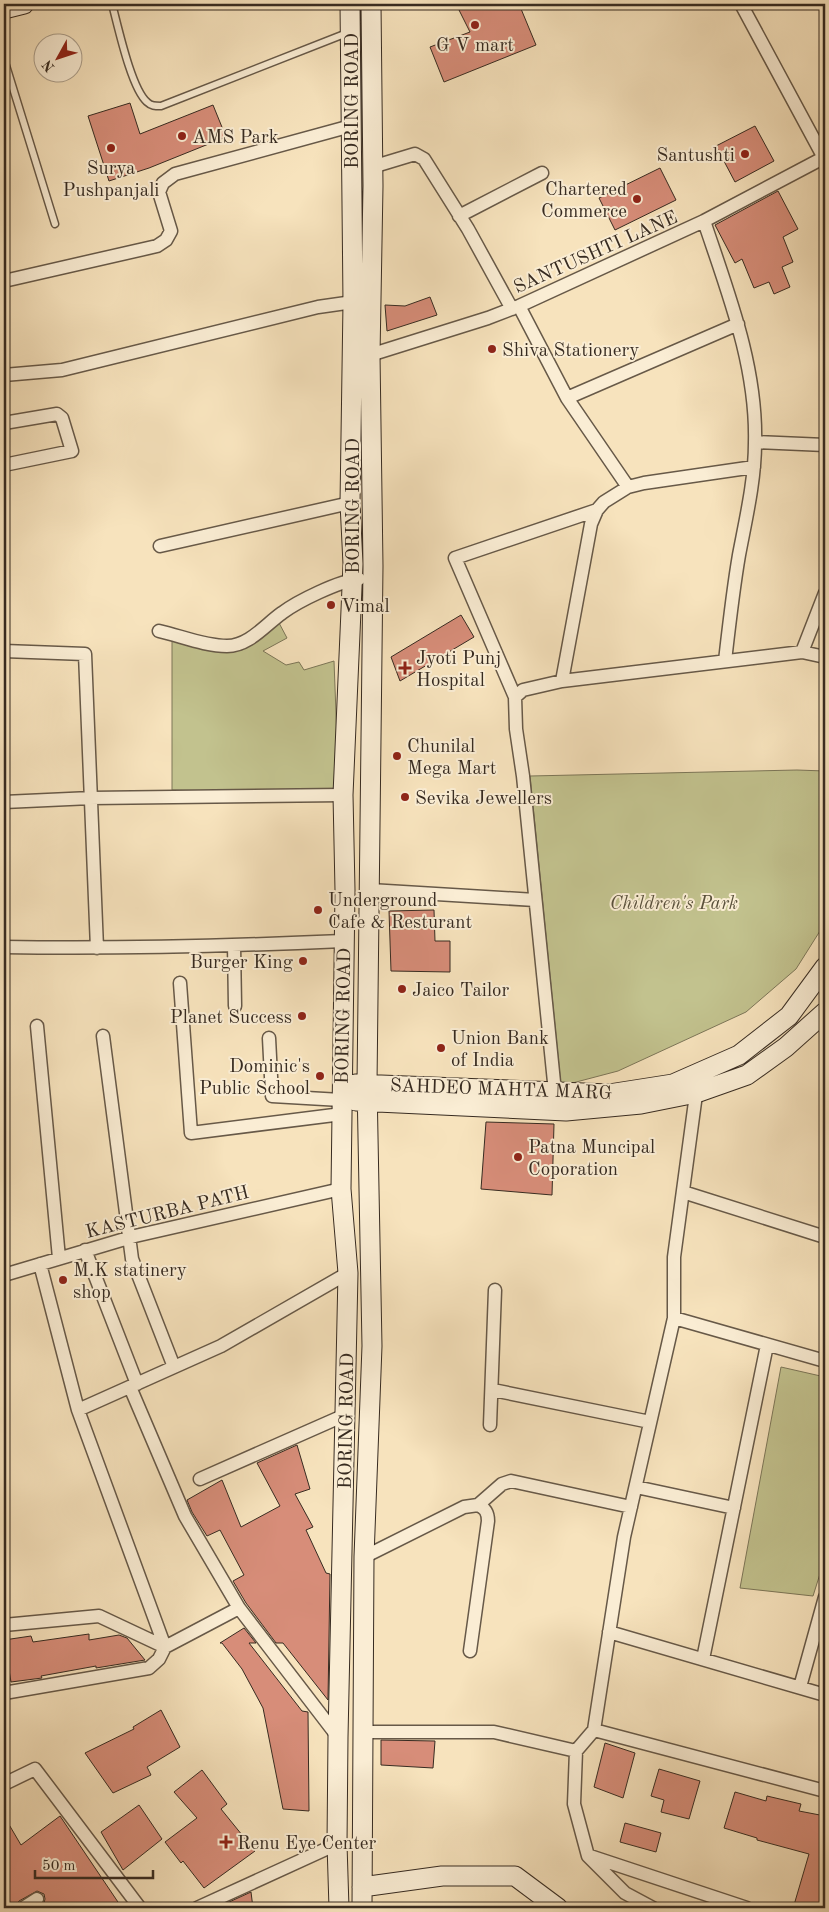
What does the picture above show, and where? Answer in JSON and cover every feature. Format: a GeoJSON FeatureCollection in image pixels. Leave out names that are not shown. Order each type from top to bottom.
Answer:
{"type":"FeatureCollection","features":[{"type":"Feature","properties":{"kind":"street"},"geometry":{"type":"LineString","coordinates":[[362,1908],[364,1557],[372,1346],[368,1093],[372,578],[370,355],[372,298],[371,4]]}},
{"type":"Feature","properties":{"kind":"street"},"geometry":{"type":"LineString","coordinates":[[741,4],[825,157]]}},
{"type":"Feature","properties":{"kind":"street","name":"BORING ROAD"},"geometry":{"type":"LineString","coordinates":[[339,1908],[337,1844],[338,1738],[348,1272],[341,1189],[345,890],[343,796],[353,580],[350,502],[353,303],[349,5]]}},
{"type":"Feature","properties":{"kind":"street"},"geometry":{"type":"LineString","coordinates":[[4,281],[156,246],[166,240],[171,231],[159,192],[163,183],[174,174],[351,126]]}},
{"type":"Feature","properties":{"kind":"street"},"geometry":{"type":"LineString","coordinates":[[372,167],[415,154],[424,159],[516,307],[567,398],[628,487]]}},
{"type":"Feature","properties":{"kind":"street","name":"SANTUSHTI LANE"},"geometry":{"type":"LineString","coordinates":[[370,355],[488,318],[516,307],[704,222],[825,157]]}},
{"type":"Feature","properties":{"kind":"street"},"geometry":{"type":"LineString","coordinates":[[460,216],[542,173]]}},
{"type":"Feature","properties":{"kind":"street"},"geometry":{"type":"LineString","coordinates":[[704,222],[738,324],[750,382],[756,442],[754,467],[736,576],[725,661]]}},
{"type":"Feature","properties":{"kind":"street"},"geometry":{"type":"LineString","coordinates":[[4,375],[62,370],[318,307],[353,303],[372,298]]}},
{"type":"Feature","properties":{"kind":"street"},"geometry":{"type":"LineString","coordinates":[[567,398],[738,324]]}},
{"type":"Feature","properties":{"kind":"street"},"geometry":{"type":"LineString","coordinates":[[4,423],[57,414],[62,418],[72,451],[4,465]]}},
{"type":"Feature","properties":{"kind":"street"},"geometry":{"type":"LineString","coordinates":[[756,442],[825,445]]}},
{"type":"Feature","properties":{"kind":"street"},"geometry":{"type":"LineString","coordinates":[[562,681],[591,524],[597,510],[604,502],[628,487],[644,483],[754,467]]}},
{"type":"Feature","properties":{"kind":"street"},"geometry":{"type":"LineString","coordinates":[[160,546],[350,502]]}},
{"type":"Feature","properties":{"kind":"street"},"geometry":{"type":"LineString","coordinates":[[555,1092],[514,697],[456,558],[597,510]]}},
{"type":"Feature","properties":{"kind":"street"},"geometry":{"type":"LineString","coordinates":[[159,631],[214,645],[228,646],[238,644],[252,637],[292,606],[353,580],[372,578]]}},
{"type":"Feature","properties":{"kind":"street"},"geometry":{"type":"LineString","coordinates":[[802,652],[825,593]]}},
{"type":"Feature","properties":{"kind":"street"},"geometry":{"type":"LineString","coordinates":[[4,651],[85,654],[97,948]]}},
{"type":"Feature","properties":{"kind":"street"},"geometry":{"type":"LineString","coordinates":[[514,697],[523,690],[562,681],[802,652],[825,657]]}},
{"type":"Feature","properties":{"kind":"street"},"geometry":{"type":"LineString","coordinates":[[4,802],[91,798],[343,796]]}},
{"type":"Feature","properties":{"kind":"street"},"geometry":{"type":"LineString","coordinates":[[370,890],[535,900]]}},
{"type":"Feature","properties":{"kind":"street"},"geometry":{"type":"LineString","coordinates":[[4,947],[234,946],[343,940]]}},
{"type":"Feature","properties":{"kind":"street"},"geometry":{"type":"LineString","coordinates":[[234,946],[235,1006]]}},
{"type":"Feature","properties":{"kind":"street","name":"SAHDEO MAHTA MARG"},"geometry":{"type":"LineString","coordinates":[[342,1099],[368,1093],[555,1092],[608,1094],[673,1084],[739,1055],[789,1016],[825,967]]}},
{"type":"Feature","properties":{"kind":"street"},"geometry":{"type":"LineString","coordinates":[[180,983],[191,1133],[342,1099]]}},
{"type":"Feature","properties":{"kind":"street","name":"SAHDEO MAHTA MARG"},"geometry":{"type":"LineString","coordinates":[[368,1093],[566,1111],[641,1104],[696,1094],[747,1075],[786,1046],[825,1012]]}},
{"type":"Feature","properties":{"kind":"street"},"geometry":{"type":"LineString","coordinates":[[37,1026],[59,1258]]}},
{"type":"Feature","properties":{"kind":"street"},"geometry":{"type":"LineString","coordinates":[[103,1036],[129,1237],[135,1268],[174,1367]]}},
{"type":"Feature","properties":{"kind":"street"},"geometry":{"type":"LineString","coordinates":[[269,1038],[272,1096],[342,1099]]}},
{"type":"Feature","properties":{"kind":"street"},"geometry":{"type":"LineString","coordinates":[[653,1908],[625,1893],[588,1856],[574,1804],[576,1751],[594,1730],[624,1536],[674,1318],[674,1257],[699,1072]]}},
{"type":"Feature","properties":{"kind":"street","name":"KASTURBA PATH"},"geometry":{"type":"LineString","coordinates":[[4,1274],[129,1237],[341,1189]]}},
{"type":"Feature","properties":{"kind":"street"},"geometry":{"type":"LineString","coordinates":[[683,1192],[825,1237]]}},
{"type":"Feature","properties":{"kind":"street"},"geometry":{"type":"LineString","coordinates":[[85,1250],[134,1385],[185,1516],[239,1608],[338,1738]]}},
{"type":"Feature","properties":{"kind":"street"},"geometry":{"type":"LineString","coordinates":[[4,1693],[149,1668],[159,1660],[164,1647],[78,1410],[40,1264]]}},
{"type":"Feature","properties":{"kind":"street"},"geometry":{"type":"LineString","coordinates":[[78,1410],[221,1346],[348,1272]]}},
{"type":"Feature","properties":{"kind":"street"},"geometry":{"type":"LineString","coordinates":[[490,1425],[495,1290]]}},
{"type":"Feature","properties":{"kind":"street"},"geometry":{"type":"LineString","coordinates":[[674,1318],[825,1362]]}},
{"type":"Feature","properties":{"kind":"street"},"geometry":{"type":"LineString","coordinates":[[703,1659],[767,1345]]}},
{"type":"Feature","properties":{"kind":"street"},"geometry":{"type":"LineString","coordinates":[[492,1390],[650,1422]]}},
{"type":"Feature","properties":{"kind":"street"},"geometry":{"type":"LineString","coordinates":[[200,1479],[345,1415]]}},
{"type":"Feature","properties":{"kind":"street"},"geometry":{"type":"LineString","coordinates":[[364,1557],[464,1507],[478,1505],[502,1484],[511,1481],[631,1507]]}},
{"type":"Feature","properties":{"kind":"street"},"geometry":{"type":"LineString","coordinates":[[636,1487],[734,1508]]}},
{"type":"Feature","properties":{"kind":"street"},"geometry":{"type":"LineString","coordinates":[[470,1651],[488,1520],[486,1510],[478,1505]]}},
{"type":"Feature","properties":{"kind":"street"},"geometry":{"type":"LineString","coordinates":[[800,1687],[825,1597]]}},
{"type":"Feature","properties":{"kind":"street"},"geometry":{"type":"LineString","coordinates":[[164,1647],[239,1608]]}},
{"type":"Feature","properties":{"kind":"street"},"geometry":{"type":"LineString","coordinates":[[4,1625],[100,1616],[164,1647]]}},
{"type":"Feature","properties":{"kind":"street"},"geometry":{"type":"LineString","coordinates":[[610,1632],[825,1695]]}},
{"type":"Feature","properties":{"kind":"street"},"geometry":{"type":"LineString","coordinates":[[594,1730],[825,1791]]}},
{"type":"Feature","properties":{"kind":"street"},"geometry":{"type":"LineString","coordinates":[[363,1732],[494,1732],[576,1751]]}},
{"type":"Feature","properties":{"kind":"street"},"geometry":{"type":"LineString","coordinates":[[4,1784],[35,1769],[140,1908]]}},
{"type":"Feature","properties":{"kind":"street"},"geometry":{"type":"LineString","coordinates":[[196,1908],[337,1844]]}},
{"type":"Feature","properties":{"kind":"street"},"geometry":{"type":"LineString","coordinates":[[588,1856],[748,1908]]}},
{"type":"Feature","properties":{"kind":"street"},"geometry":{"type":"LineString","coordinates":[[362,1887],[442,1876],[514,1876],[558,1908]]}},
{"type":"Feature","properties":{"kind":"street"},"geometry":{"type":"LineString","coordinates":[[24,1908],[37,1899]]}},
{"type":"Feature","properties":{"kind":"lane"},"geometry":{"type":"LineString","coordinates":[[112,4],[133,78],[146,102],[153,106],[161,106],[350,31]]}},
{"type":"Feature","properties":{"kind":"lane"},"geometry":{"type":"LineString","coordinates":[[4,59],[55,224]]}},
{"type":"Feature","properties":{"kind":"green space"},"geometry":{"type":"Polygon","coordinates":[[[278,621],[287,638],[263,651],[286,665],[299,662],[304,670],[334,661],[339,793],[172,790],[172,637],[213,649],[242,650],[278,621]]]}},
{"type":"Feature","properties":{"kind":"green space","name":"Children's Park"},"geometry":{"type":"Polygon","coordinates":[[[825,771],[825,923],[796,969],[746,1012],[618,1071],[561,1086],[530,776],[825,771]]]}},
{"type":"Feature","properties":{"kind":"green space"},"geometry":{"type":"Polygon","coordinates":[[[781,1367],[825,1377],[825,1558],[813,1596],[740,1588],[781,1367]]]}},
{"type":"Feature","properties":{"kind":"building"},"geometry":{"type":"Polygon","coordinates":[[[476,4],[519,4],[536,45],[444,82],[430,47],[470,32],[459,10],[476,4]]]}},
{"type":"Feature","properties":{"kind":"building"},"geometry":{"type":"Polygon","coordinates":[[[130,103],[140,134],[213,105],[226,137],[149,168],[109,181],[88,116],[130,103]]]}},
{"type":"Feature","properties":{"kind":"building","name":"Santushti"},"geometry":{"type":"Polygon","coordinates":[[[755,126],[774,161],[735,182],[716,146],[755,126]]]}},
{"type":"Feature","properties":{"kind":"building","name":"Chartered Commerce"},"geometry":{"type":"Polygon","coordinates":[[[660,168],[676,200],[615,230],[599,198],[660,168]]]}},
{"type":"Feature","properties":{"kind":"building"},"geometry":{"type":"Polygon","coordinates":[[[778,191],[798,229],[783,237],[793,262],[782,267],[790,287],[774,294],[769,282],[754,288],[742,259],[735,263],[715,225],[778,191]]]}},
{"type":"Feature","properties":{"kind":"building"},"geometry":{"type":"Polygon","coordinates":[[[430,297],[437,315],[387,331],[385,305],[405,306],[430,297]]]}},
{"type":"Feature","properties":{"kind":"building"},"geometry":{"type":"Polygon","coordinates":[[[461,615],[474,637],[400,681],[391,657],[461,615]]]}},
{"type":"Feature","properties":{"kind":"building"},"geometry":{"type":"Polygon","coordinates":[[[434,910],[435,941],[450,941],[450,972],[391,971],[389,911],[434,910]]]}},
{"type":"Feature","properties":{"kind":"building","name":"Patna Muncipal Coporation"},"geometry":{"type":"Polygon","coordinates":[[[486,1122],[554,1124],[552,1195],[481,1189],[486,1122]]]}},
{"type":"Feature","properties":{"kind":"building"},"geometry":{"type":"Polygon","coordinates":[[[297,1445],[310,1489],[295,1494],[313,1527],[306,1530],[326,1573],[330,1574],[328,1700],[283,1643],[276,1643],[246,1603],[233,1581],[244,1575],[220,1530],[207,1536],[187,1500],[222,1480],[241,1527],[280,1506],[257,1463],[297,1445]]]}},
{"type":"Feature","properties":{"kind":"building"},"geometry":{"type":"Polygon","coordinates":[[[244,1628],[256,1643],[249,1643],[302,1711],[308,1712],[309,1811],[283,1809],[263,1708],[242,1669],[222,1643],[220,1643],[244,1628]]]}},
{"type":"Feature","properties":{"kind":"building"},"geometry":{"type":"Polygon","coordinates":[[[89,1634],[89,1640],[119,1635],[127,1638],[145,1660],[96,1668],[96,1666],[41,1676],[42,1678],[11,1682],[4,1640],[31,1636],[33,1642],[89,1634]]]}},
{"type":"Feature","properties":{"kind":"building"},"geometry":{"type":"Polygon","coordinates":[[[161,1710],[180,1747],[147,1767],[151,1775],[113,1793],[85,1753],[134,1729],[133,1727],[161,1710]]]}},
{"type":"Feature","properties":{"kind":"building"},"geometry":{"type":"Polygon","coordinates":[[[381,1740],[435,1741],[433,1768],[381,1765],[381,1740]]]}},
{"type":"Feature","properties":{"kind":"building"},"geometry":{"type":"Polygon","coordinates":[[[605,1743],[635,1753],[623,1798],[594,1787],[605,1743]]]}},
{"type":"Feature","properties":{"kind":"building"},"geometry":{"type":"Polygon","coordinates":[[[659,1769],[700,1781],[689,1819],[661,1812],[664,1800],[651,1796],[659,1769]]]}},
{"type":"Feature","properties":{"kind":"building"},"geometry":{"type":"Polygon","coordinates":[[[202,1770],[227,1804],[221,1809],[255,1851],[204,1888],[165,1842],[197,1818],[174,1792],[202,1770]]]}},
{"type":"Feature","properties":{"kind":"building"},"geometry":{"type":"Polygon","coordinates":[[[735,1792],[766,1801],[767,1796],[801,1804],[799,1811],[825,1816],[825,1881],[818,1908],[804,1908],[794,1905],[809,1854],[757,1840],[757,1838],[724,1828],[735,1792]]]}},
{"type":"Feature","properties":{"kind":"building"},"geometry":{"type":"Polygon","coordinates":[[[139,1805],[162,1839],[123,1870],[101,1832],[139,1805]]]}},
{"type":"Feature","properties":{"kind":"building"},"geometry":{"type":"Polygon","coordinates":[[[4,1816],[21,1845],[60,1816],[122,1908],[38,1908],[44,1903],[45,1899],[44,1894],[37,1891],[19,1901],[15,1908],[7,1908],[4,1903],[4,1816]]]}},
{"type":"Feature","properties":{"kind":"building"},"geometry":{"type":"Polygon","coordinates":[[[625,1823],[661,1833],[656,1852],[620,1842],[625,1823]]]}},
{"type":"Feature","properties":{"kind":"building"},"geometry":{"type":"Polygon","coordinates":[[[251,1892],[253,1908],[216,1908],[251,1892]]]}},
{"type":"Feature","properties":{"kind":"place","name":"G V mart"},"geometry":{"type":"Point","coordinates":[475,25]}},
{"type":"Feature","properties":{"kind":"place","name":"AMS Park"},"geometry":{"type":"Point","coordinates":[182,136]}},
{"type":"Feature","properties":{"kind":"place","name":"Surya Pushpanjali"},"geometry":{"type":"Point","coordinates":[111,148]}},
{"type":"Feature","properties":{"kind":"place","name":"Santushti"},"geometry":{"type":"Point","coordinates":[745,154]}},
{"type":"Feature","properties":{"kind":"place","name":"Chartered Commerce"},"geometry":{"type":"Point","coordinates":[637,199]}},
{"type":"Feature","properties":{"kind":"place","name":"Shiva Stationery"},"geometry":{"type":"Point","coordinates":[492,349]}},
{"type":"Feature","properties":{"kind":"place","name":"Vimal"},"geometry":{"type":"Point","coordinates":[331,605]}},
{"type":"Feature","properties":{"kind":"place","name":"Jyoti Punj Hospital"},"geometry":{"type":"Point","coordinates":[405,668]}},
{"type":"Feature","properties":{"kind":"place","name":"Chunilal Mega Mart"},"geometry":{"type":"Point","coordinates":[397,756]}},
{"type":"Feature","properties":{"kind":"place","name":"Sevika Jewellers"},"geometry":{"type":"Point","coordinates":[405,797]}},
{"type":"Feature","properties":{"kind":"place","name":"Underground Cafe & Resturant"},"geometry":{"type":"Point","coordinates":[318,910]}},
{"type":"Feature","properties":{"kind":"place","name":"Burger King"},"geometry":{"type":"Point","coordinates":[303,961]}},
{"type":"Feature","properties":{"kind":"place","name":"Jaico Tailor"},"geometry":{"type":"Point","coordinates":[402,989]}},
{"type":"Feature","properties":{"kind":"place","name":"Planet Success"},"geometry":{"type":"Point","coordinates":[302,1016]}},
{"type":"Feature","properties":{"kind":"place","name":"Union Bank of India"},"geometry":{"type":"Point","coordinates":[441,1048]}},
{"type":"Feature","properties":{"kind":"place","name":"Dominic's Public School"},"geometry":{"type":"Point","coordinates":[320,1076]}},
{"type":"Feature","properties":{"kind":"place","name":"Patna Muncipal Coporation"},"geometry":{"type":"Point","coordinates":[518,1157]}},
{"type":"Feature","properties":{"kind":"place","name":"M.K statinery shop"},"geometry":{"type":"Point","coordinates":[63,1280]}},
{"type":"Feature","properties":{"kind":"place","name":"Renu Eye Center"},"geometry":{"type":"Point","coordinates":[226,1842]}}]}
